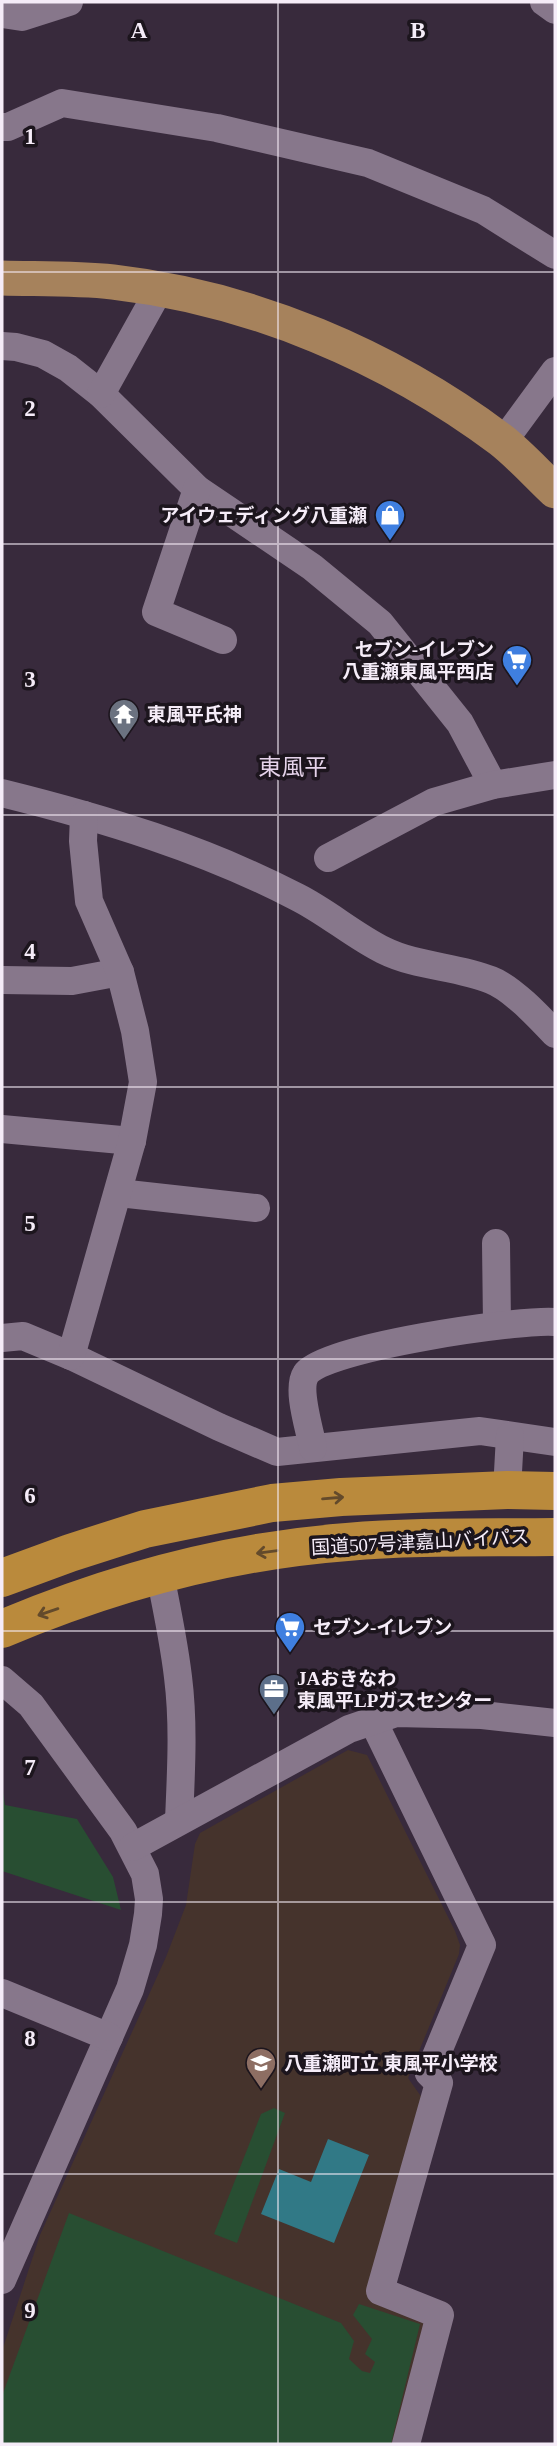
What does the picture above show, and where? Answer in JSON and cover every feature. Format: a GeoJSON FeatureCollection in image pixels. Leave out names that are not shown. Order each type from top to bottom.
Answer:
{"type":"FeatureCollection","features":[{"type":"Feature","properties":{"kind":"highway"},"geometry":{"type":"LineString","coordinates":[[2,1578],[145,1529],[272,1503],[341,1497],[507,1490],[555,1491]]}},
{"type":"Feature","properties":{"kind":"highway","name":"国道507号津嘉山バイパス"},"geometry":{"type":"LineString","coordinates":[[2,1629],[160,1575],[262,1553],[346,1542],[555,1537]]}},
{"type":"Feature","properties":{"kind":"main road"},"geometry":{"type":"LineString","coordinates":[[2,278],[114,282],[212,301],[272,318],[395,372],[451,406],[503,442],[555,491]]}},
{"type":"Feature","properties":{"kind":"street"},"geometry":{"type":"LineString","coordinates":[[2,14],[22,17],[69,2]]}},
{"type":"Feature","properties":{"kind":"street"},"geometry":{"type":"LineString","coordinates":[[544,2],[555,10]]}},
{"type":"Feature","properties":{"kind":"street"},"geometry":{"type":"LineString","coordinates":[[2,127],[8,127],[62,103],[217,128],[356,160],[483,210],[555,255]]}},
{"type":"Feature","properties":{"kind":"street"},"geometry":{"type":"LineString","coordinates":[[101,394],[159,290]]}},
{"type":"Feature","properties":{"kind":"street"},"geometry":{"type":"LineString","coordinates":[[2,346],[43,354],[68,368],[101,394],[197,489],[312,567],[380,623],[460,723],[493,785]]}},
{"type":"Feature","properties":{"kind":"street"},"geometry":{"type":"LineString","coordinates":[[503,442],[555,371]]}},
{"type":"Feature","properties":{"kind":"street"},"geometry":{"type":"LineString","coordinates":[[197,489],[156,612],[223,639]]}},
{"type":"Feature","properties":{"kind":"street"},"geometry":{"type":"LineString","coordinates":[[328,858],[434,802],[493,785],[555,775]]}},
{"type":"Feature","properties":{"kind":"street"},"geometry":{"type":"LineString","coordinates":[[2,793],[84,815],[214,858],[299,897],[382,949],[408,961],[492,980],[530,1008],[555,1034]]}},
{"type":"Feature","properties":{"kind":"street"},"geometry":{"type":"LineString","coordinates":[[71,1356],[132,1141],[143,1082],[135,1031],[120,972],[89,901],[83,841],[84,815]]}},
{"type":"Feature","properties":{"kind":"street"},"geometry":{"type":"LineString","coordinates":[[2,980],[72,981],[120,972]]}},
{"type":"Feature","properties":{"kind":"street"},"geometry":{"type":"LineString","coordinates":[[2,1129],[132,1141]]}},
{"type":"Feature","properties":{"kind":"street"},"geometry":{"type":"LineString","coordinates":[[118,1193],[256,1208]]}},
{"type":"Feature","properties":{"kind":"street"},"geometry":{"type":"LineString","coordinates":[[496,1243],[497,1324]]}},
{"type":"Feature","properties":{"kind":"street"},"geometry":{"type":"LineString","coordinates":[[313,1448],[302,1392],[305,1375],[316,1364],[386,1345],[497,1324],[555,1322]]}},
{"type":"Feature","properties":{"kind":"street"},"geometry":{"type":"LineString","coordinates":[[2,1338],[23,1336],[277,1452],[480,1431],[555,1442]]}},
{"type":"Feature","properties":{"kind":"street"},"geometry":{"type":"LineString","coordinates":[[507,1490],[510,1436]]}},
{"type":"Feature","properties":{"kind":"street"},"geometry":{"type":"LineString","coordinates":[[160,1575],[179,1680],[179,1819]]}},
{"type":"Feature","properties":{"kind":"street"},"geometry":{"type":"LineString","coordinates":[[2,1680],[31,1705],[123,1831],[145,1874],[149,1899],[143,1945],[130,1989],[2,2277]]}},
{"type":"Feature","properties":{"kind":"street"},"geometry":{"type":"LineString","coordinates":[[132,1847],[179,1819],[210,1806],[349,1729],[396,1713],[482,1715],[555,1723]]}},
{"type":"Feature","properties":{"kind":"street"},"geometry":{"type":"LineString","coordinates":[[373,1721],[482,1945],[429,2073],[439,2083],[380,2291],[440,2315],[406,2444]]}},
{"type":"Feature","properties":{"kind":"street"},"geometry":{"type":"LineString","coordinates":[[2,1993],[109,2037]]}},
{"type":"Feature","properties":{"kind":"shaded area","name":"八重瀬町立 東風平小学校"},"geometry":{"type":"Polygon","coordinates":[[[348,1750],[367,1755],[460,1945],[459,1954],[408,2078],[425,2102],[368,2298],[428,2320],[396,2444],[2,2444],[2,2351],[40,2235],[166,1957],[186,1905],[195,1844],[200,1833],[348,1750]]]}},
{"type":"Feature","properties":{"kind":"green space"},"geometry":{"type":"Polygon","coordinates":[[[2,1786],[5,1805],[77,1819],[113,1877],[121,1910],[2,1871],[2,1786]]]}},
{"type":"Feature","properties":{"kind":"green space"},"geometry":{"type":"Polygon","coordinates":[[[274,2108],[285,2113],[237,2243],[214,2234],[261,2114],[274,2108]]]}},
{"type":"Feature","properties":{"kind":"green space"},"geometry":{"type":"Polygon","coordinates":[[[69,2213],[341,2323],[354,2341],[349,2359],[362,2371],[370,2373],[375,2362],[365,2354],[372,2339],[353,2315],[359,2304],[420,2324],[391,2444],[2,2444],[2,2396],[69,2213]]]}},
{"type":"Feature","properties":{"kind":"water"},"geometry":{"type":"Polygon","coordinates":[[[328,2139],[369,2155],[334,2243],[261,2214],[279,2169],[311,2182],[328,2139]]]}},
{"type":"Feature","properties":{"kind":"place","name":"アイウェディング八重瀬"},"geometry":{"type":"Point","coordinates":[390,542]}},
{"type":"Feature","properties":{"kind":"place","name":"セブン-イレブン 八重瀬東風平西店"},"geometry":{"type":"Point","coordinates":[517,687]}},
{"type":"Feature","properties":{"kind":"place","name":"東風平氏神"},"geometry":{"type":"Point","coordinates":[124,741]}},
{"type":"Feature","properties":{"kind":"place","name":"セブン-イレブン"},"geometry":{"type":"Point","coordinates":[290,1654]}},
{"type":"Feature","properties":{"kind":"place","name":"JAおきなわ 東風平LPガスセンター"},"geometry":{"type":"Point","coordinates":[274,1716]}},
{"type":"Feature","properties":{"kind":"place","name":"八重瀬町立 東風平小学校"},"geometry":{"type":"Point","coordinates":[261,2090]}},
{"type":"Feature","properties":{"kind":"district","name":"東風平"},"geometry":{"type":"Point","coordinates":[293,767]}}]}
